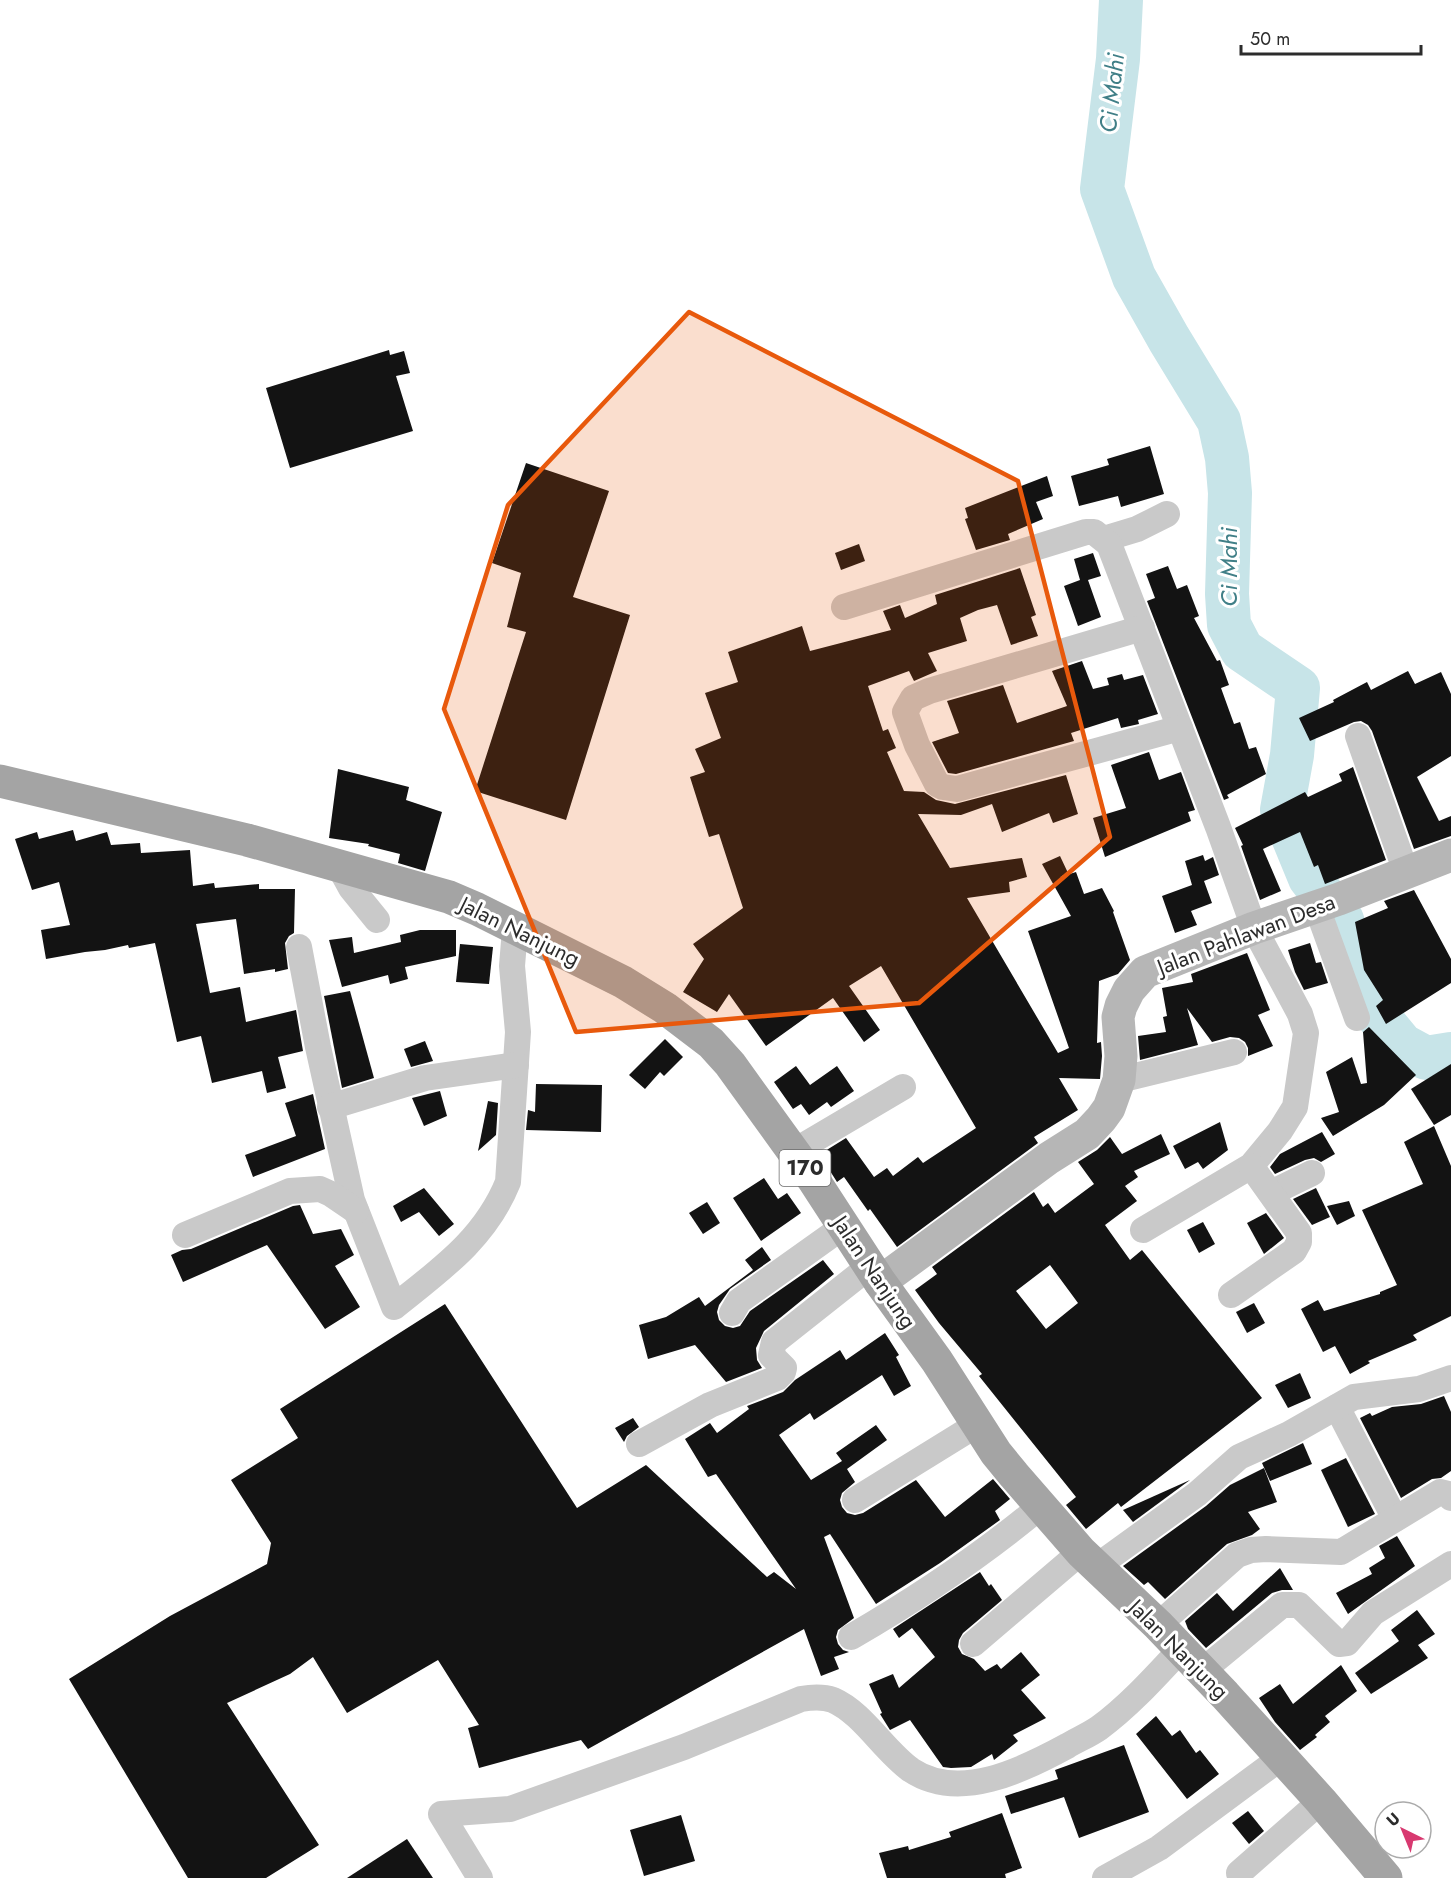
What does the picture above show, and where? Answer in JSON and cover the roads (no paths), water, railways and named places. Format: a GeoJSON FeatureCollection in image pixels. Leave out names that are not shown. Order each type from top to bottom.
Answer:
{"type":"FeatureCollection","features":[{"type":"Feature","properties":{"kind":"main road","name":"Jalan Nanjung"},"geometry":{"type":"LineString","coordinates":[[0,781],[247,840],[449,897],[623,981],[665,1008],[711,1043],[730,1064],[813,1179],[875,1274],[937,1361],[996,1453],[1088,1559],[1158,1625],[1282,1757],[1386,1878]]}},
{"type":"Feature","properties":{"kind":"main road","name":"Jalan Pahlawan Desa"},"geometry":{"type":"LineString","coordinates":[[875,1274],[1087,1134],[1101,1119],[1109,1108],[1119,1080],[1121,1056],[1118,1017],[1129,990],[1136,980],[1155,967],[1451,855]]}},
{"type":"Feature","properties":{"kind":"street"},"geometry":{"type":"LineString","coordinates":[[1104,539],[1137,529],[1167,514]]}},
{"type":"Feature","properties":{"kind":"street"},"geometry":{"type":"LineString","coordinates":[[844,607],[1086,532],[1094,532],[1109,544],[1254,928],[1300,1014],[1306,1033],[1295,1107],[1280,1131],[1251,1166],[1143,1230]]}},
{"type":"Feature","properties":{"kind":"street"},"geometry":{"type":"LineString","coordinates":[[1142,628],[929,691],[913,698],[905,712],[917,745],[938,784],[943,788],[957,789],[1180,728]]}},
{"type":"Feature","properties":{"kind":"street"},"geometry":{"type":"LineString","coordinates":[[1358,735],[1406,872]]}},
{"type":"Feature","properties":{"kind":"street"},"geometry":{"type":"LineString","coordinates":[[339,866],[351,888],[377,920]]}},
{"type":"Feature","properties":{"kind":"street"},"geometry":{"type":"LineString","coordinates":[[1326,903],[1357,1018]]}},
{"type":"Feature","properties":{"kind":"street"},"geometry":{"type":"LineString","coordinates":[[299,947],[330,1107],[352,1200],[394,1307],[475,1239],[502,1197],[508,1182],[518,1032],[512,966],[515,929]]}},
{"type":"Feature","properties":{"kind":"street"},"geometry":{"type":"LineString","coordinates":[[1119,1080],[1234,1053]]}},
{"type":"Feature","properties":{"kind":"street"},"geometry":{"type":"LineString","coordinates":[[330,1107],[425,1078],[516,1065]]}},
{"type":"Feature","properties":{"kind":"street"},"geometry":{"type":"LineString","coordinates":[[793,1152],[903,1087]]}},
{"type":"Feature","properties":{"kind":"street"},"geometry":{"type":"LineString","coordinates":[[1231,1295],[1294,1251],[1299,1242],[1299,1233],[1251,1166]]}},
{"type":"Feature","properties":{"kind":"street"},"geometry":{"type":"LineString","coordinates":[[1271,1193],[1312,1173]]}},
{"type":"Feature","properties":{"kind":"street"},"geometry":{"type":"LineString","coordinates":[[185,1235],[290,1191],[320,1189],[356,1211]]}},
{"type":"Feature","properties":{"kind":"street"},"geometry":{"type":"LineString","coordinates":[[732,1313],[739,1301],[844,1226]]}},
{"type":"Feature","properties":{"kind":"street"},"geometry":{"type":"LineString","coordinates":[[639,1444],[710,1405],[777,1378],[784,1368],[771,1355],[774,1342],[875,1274]]}},
{"type":"Feature","properties":{"kind":"street"},"geometry":{"type":"LineString","coordinates":[[973,1644],[1088,1559],[1197,1494],[1239,1457],[1288,1434],[1354,1397],[1419,1389],[1451,1378]]}},
{"type":"Feature","properties":{"kind":"street"},"geometry":{"type":"LineString","coordinates":[[1337,1407],[1395,1519]]}},
{"type":"Feature","properties":{"kind":"street"},"geometry":{"type":"LineString","coordinates":[[855,1500],[978,1424]]}},
{"type":"Feature","properties":{"kind":"street"},"geometry":{"type":"LineString","coordinates":[[1158,1625],[1238,1555],[1251,1550],[1266,1549],[1341,1552],[1440,1492],[1449,1494],[1451,1498]]}},
{"type":"Feature","properties":{"kind":"street"},"geometry":{"type":"LineString","coordinates":[[851,1637],[977,1557],[1041,1506]]}},
{"type":"Feature","properties":{"kind":"street"},"geometry":{"type":"LineString","coordinates":[[480,1878],[441,1814],[510,1809],[684,1748],[801,1699],[815,1697],[832,1700],[846,1708],[905,1765],[920,1774],[948,1782],[984,1781],[1037,1762],[1098,1729],[1148,1684],[1282,1605],[1299,1605],[1339,1644],[1347,1643],[1373,1613],[1451,1564]]}},
{"type":"Feature","properties":{"kind":"street"},"geometry":{"type":"LineString","coordinates":[[1105,1878],[1159,1848],[1282,1757]]}},
{"type":"Feature","properties":{"kind":"street"},"geometry":{"type":"LineString","coordinates":[[1239,1873],[1321,1801]]}},
{"type":"Feature","properties":{"kind":"waterway","name":"Ci Mahi"},"geometry":{"type":"LineString","coordinates":[[1121,0],[1118,59],[1102,189],[1134,277],[1219,421],[1227,458],[1230,493],[1227,594],[1229,625],[1242,650],[1298,688],[1292,755],[1282,810],[1310,878],[1342,920],[1368,1004],[1402,1045],[1426,1058],[1451,1054]]}}]}
